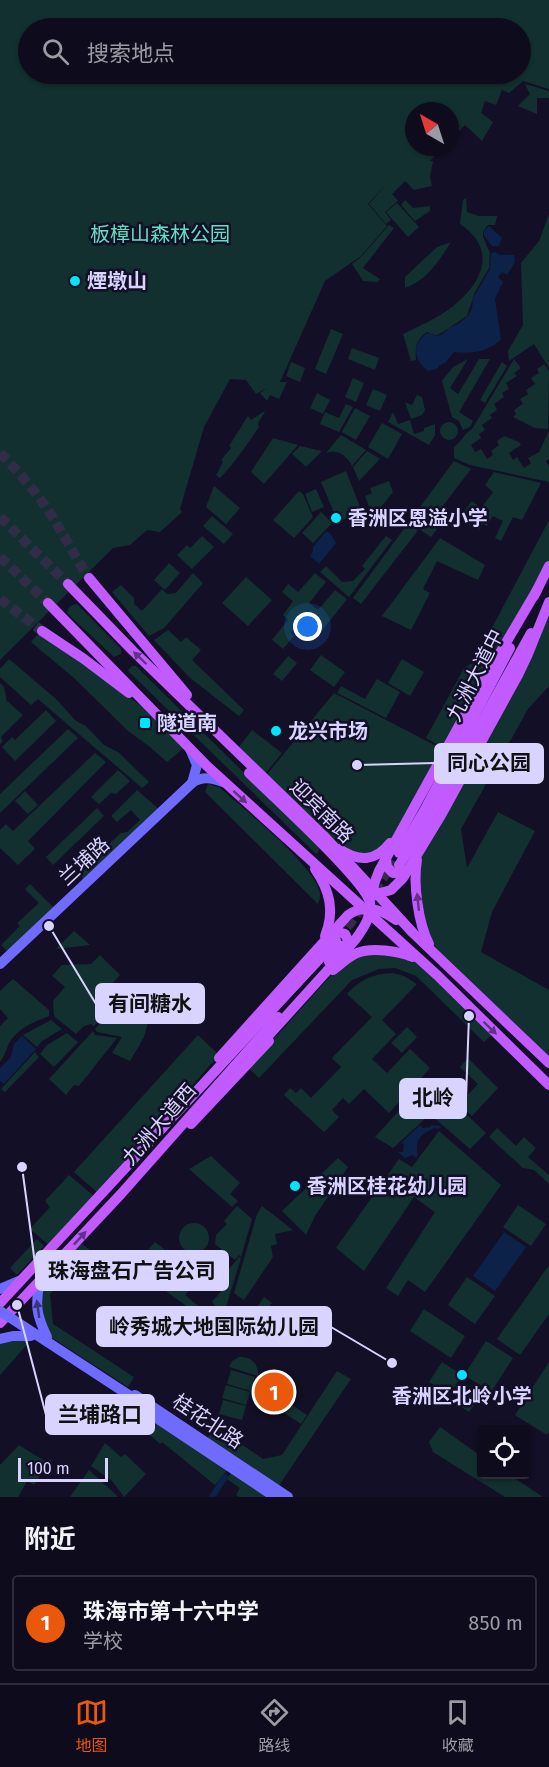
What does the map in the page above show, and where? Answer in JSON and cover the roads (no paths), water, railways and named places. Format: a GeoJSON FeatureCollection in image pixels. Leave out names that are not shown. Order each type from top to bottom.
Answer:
{"type":"FeatureCollection","features":[{"type":"Feature","properties":{"kind":"main road","name":"九洲大道中"},"geometry":{"type":"LineString","coordinates":[[397,863],[500,671],[549,567]]}},
{"type":"Feature","properties":{"kind":"main road"},"geometry":{"type":"LineString","coordinates":[[89,578],[181,687],[215,739],[352,876],[368,897],[370,908],[366,924],[355,940],[121,1194]]}},
{"type":"Feature","properties":{"kind":"main road","name":"迎宾南路"},"geometry":{"type":"LineString","coordinates":[[68,584],[327,840],[362,878],[373,894]]}},
{"type":"Feature","properties":{"kind":"main road"},"geometry":{"type":"LineString","coordinates":[[327,840],[342,852],[357,857],[375,857],[385,849],[419,800],[487,675],[537,590]]}},
{"type":"Feature","properties":{"kind":"main road","name":"九洲大道中"},"geometry":{"type":"LineString","coordinates":[[397,863],[418,837],[549,602]]}},
{"type":"Feature","properties":{"kind":"main road"},"geometry":{"type":"LineString","coordinates":[[433,952],[422,927],[418,896],[416,869],[422,849],[528,654],[549,602]]}},
{"type":"Feature","properties":{"kind":"main road"},"geometry":{"type":"LineString","coordinates":[[48,603],[223,782],[368,910],[381,926],[437,975],[549,1085]]}},
{"type":"Feature","properties":{"kind":"main road"},"geometry":{"type":"LineString","coordinates":[[42,631],[84,659],[153,711]]}},
{"type":"Feature","properties":{"kind":"main road"},"geometry":{"type":"LineString","coordinates":[[190,749],[197,765],[192,783]]}},
{"type":"Feature","properties":{"kind":"main road"},"geometry":{"type":"LineString","coordinates":[[192,783],[211,778],[223,782]]}},
{"type":"Feature","properties":{"kind":"main road","name":"兰埔路"},"geometry":{"type":"LineString","coordinates":[[0,964],[192,783]]}},
{"type":"Feature","properties":{"kind":"main road"},"geometry":{"type":"LineString","coordinates":[[332,879],[356,894],[387,892],[396,886],[397,863],[419,800]]}},
{"type":"Feature","properties":{"kind":"main road"},"geometry":{"type":"LineString","coordinates":[[302,853],[315,858],[322,856],[327,850],[327,840]]}},
{"type":"Feature","properties":{"kind":"main road"},"geometry":{"type":"LineString","coordinates":[[335,944],[364,931],[376,879],[397,863],[422,849]]}},
{"type":"Feature","properties":{"kind":"main road"},"geometry":{"type":"LineString","coordinates":[[302,853],[322,879],[330,902],[328,926],[335,944]]}},
{"type":"Feature","properties":{"kind":"main road"},"geometry":{"type":"LineString","coordinates":[[373,894],[547,1059]]}},
{"type":"Feature","properties":{"kind":"main road"},"geometry":{"type":"LineString","coordinates":[[333,970],[335,944],[348,915],[368,910],[389,915],[413,933]]}},
{"type":"Feature","properties":{"kind":"main road","name":"九洲大道西"},"geometry":{"type":"LineString","coordinates":[[0,1323],[121,1194],[335,944]]}},
{"type":"Feature","properties":{"kind":"main road","name":"九洲大道西"},"geometry":{"type":"LineString","coordinates":[[0,1303],[335,944]]}},
{"type":"Feature","properties":{"kind":"main road"},"geometry":{"type":"LineString","coordinates":[[121,1194],[211,1103],[333,970],[361,952],[392,952],[417,958]]}},
{"type":"Feature","properties":{"kind":"main road"},"geometry":{"type":"LineString","coordinates":[[437,975],[447,965]]}},
{"type":"Feature","properties":{"kind":"main road"},"geometry":{"type":"LineString","coordinates":[[0,1289],[21,1280]]}},
{"type":"Feature","properties":{"kind":"main road"},"geometry":{"type":"LineString","coordinates":[[40,1280],[36,1312],[47,1337]]}},
{"type":"Feature","properties":{"kind":"main road"},"geometry":{"type":"LineString","coordinates":[[0,1311],[155,1412]]}},
{"type":"Feature","properties":{"kind":"main road","name":"桂花北路"},"geometry":{"type":"LineString","coordinates":[[275,1497],[155,1412],[47,1337],[30,1327],[27,1331],[31,1336],[155,1412],[288,1497]]}},
{"type":"Feature","properties":{"kind":"main road"},"geometry":{"type":"LineString","coordinates":[[0,1339],[31,1336]]}},
{"type":"Feature","properties":{"kind":"water"},"geometry":{"type":"Polygon","coordinates":[[[489,226],[502,238],[499,246],[492,246],[484,236],[484,230],[489,226]]]}},
{"type":"Feature","properties":{"kind":"water"},"geometry":{"type":"Polygon","coordinates":[[[495,252],[500,255],[514,255],[515,262],[507,275],[502,272],[498,277],[503,282],[495,299],[501,339],[491,347],[479,351],[454,352],[438,368],[428,371],[417,358],[418,343],[427,333],[441,335],[468,316],[473,298],[490,269],[491,253],[495,252]]]}},
{"type":"Feature","properties":{"kind":"water"},"geometry":{"type":"Polygon","coordinates":[[[326,531],[336,543],[319,564],[310,556],[313,547],[326,531]]]}},
{"type":"Feature","properties":{"kind":"water"},"geometry":{"type":"Polygon","coordinates":[[[22,1036],[36,1049],[4,1084],[0,1081],[0,1068],[11,1057],[14,1044],[22,1036]]]}},
{"type":"Feature","properties":{"kind":"water"},"geometry":{"type":"Polygon","coordinates":[[[420,1125],[423,1128],[431,1125],[441,1126],[439,1129],[434,1128],[422,1135],[418,1141],[416,1158],[413,1155],[405,1158],[398,1152],[403,1152],[404,1144],[401,1143],[420,1125]]]}},
{"type":"Feature","properties":{"kind":"water"},"geometry":{"type":"Polygon","coordinates":[[[504,1232],[526,1247],[495,1291],[473,1276],[504,1232]]]}},
{"type":"Feature","properties":{"kind":"waterway"},"geometry":{"type":"LineString","coordinates":[[212,1497],[225,1477]]}},
{"type":"Feature","properties":{"kind":"tunnel"},"geometry":{"type":"LineString","coordinates":[[0,453],[24,478],[46,507],[89,578]]}},
{"type":"Feature","properties":{"kind":"tunnel"},"geometry":{"type":"LineString","coordinates":[[0,517],[68,584]]}},
{"type":"Feature","properties":{"kind":"tunnel"},"geometry":{"type":"LineString","coordinates":[[0,557],[48,603]]}},
{"type":"Feature","properties":{"kind":"tunnel"},"geometry":{"type":"LineString","coordinates":[[0,599],[42,631]]}},
{"type":"Feature","properties":{"kind":"tunnel"},"geometry":{"type":"LineString","coordinates":[[374,891],[394,861]]}},
{"type":"Feature","properties":{"kind":"tunnel"},"geometry":{"type":"LineString","coordinates":[[338,939],[363,906]]}},
{"type":"Feature","properties":{"kind":"place","name":"煙墩山"},"geometry":{"type":"Point","coordinates":[75,281]}},
{"type":"Feature","properties":{"kind":"place","name":"香洲区恩溢小学"},"geometry":{"type":"Point","coordinates":[336,518]}},
{"type":"Feature","properties":{"kind":"place","name":"隧道南"},"geometry":{"type":"Point","coordinates":[145,723]}},
{"type":"Feature","properties":{"kind":"place","name":"龙兴市场"},"geometry":{"type":"Point","coordinates":[276,731]}},
{"type":"Feature","properties":{"kind":"place","name":"同心公园"},"geometry":{"type":"Point","coordinates":[357,765]}},
{"type":"Feature","properties":{"kind":"place","name":"有间糖水"},"geometry":{"type":"Point","coordinates":[49,926]}},
{"type":"Feature","properties":{"kind":"place","name":"北岭"},"geometry":{"type":"Point","coordinates":[469,1016]}},
{"type":"Feature","properties":{"kind":"place","name":"珠海盘石广告公司"},"geometry":{"type":"Point","coordinates":[22,1167]}},
{"type":"Feature","properties":{"kind":"place","name":"香洲区桂花幼儿园"},"geometry":{"type":"Point","coordinates":[295,1186]}},
{"type":"Feature","properties":{"kind":"place","name":"兰埔路口"},"geometry":{"type":"Point","coordinates":[17,1305]}},
{"type":"Feature","properties":{"kind":"place","name":"岭秀城大地国际幼儿园"},"geometry":{"type":"Point","coordinates":[392,1363]}},
{"type":"Feature","properties":{"kind":"place","name":"香洲区北岭小学"},"geometry":{"type":"Point","coordinates":[462,1375]}},
{"type":"Feature","properties":{"kind":"place","name":"珠海市第十六中学"},"geometry":{"type":"Point","coordinates":[274,1392]}},
{"type":"Feature","properties":{"kind":"park label","name":"板樟山森林公园"},"geometry":{"type":"Point","coordinates":[160,234]}}]}
